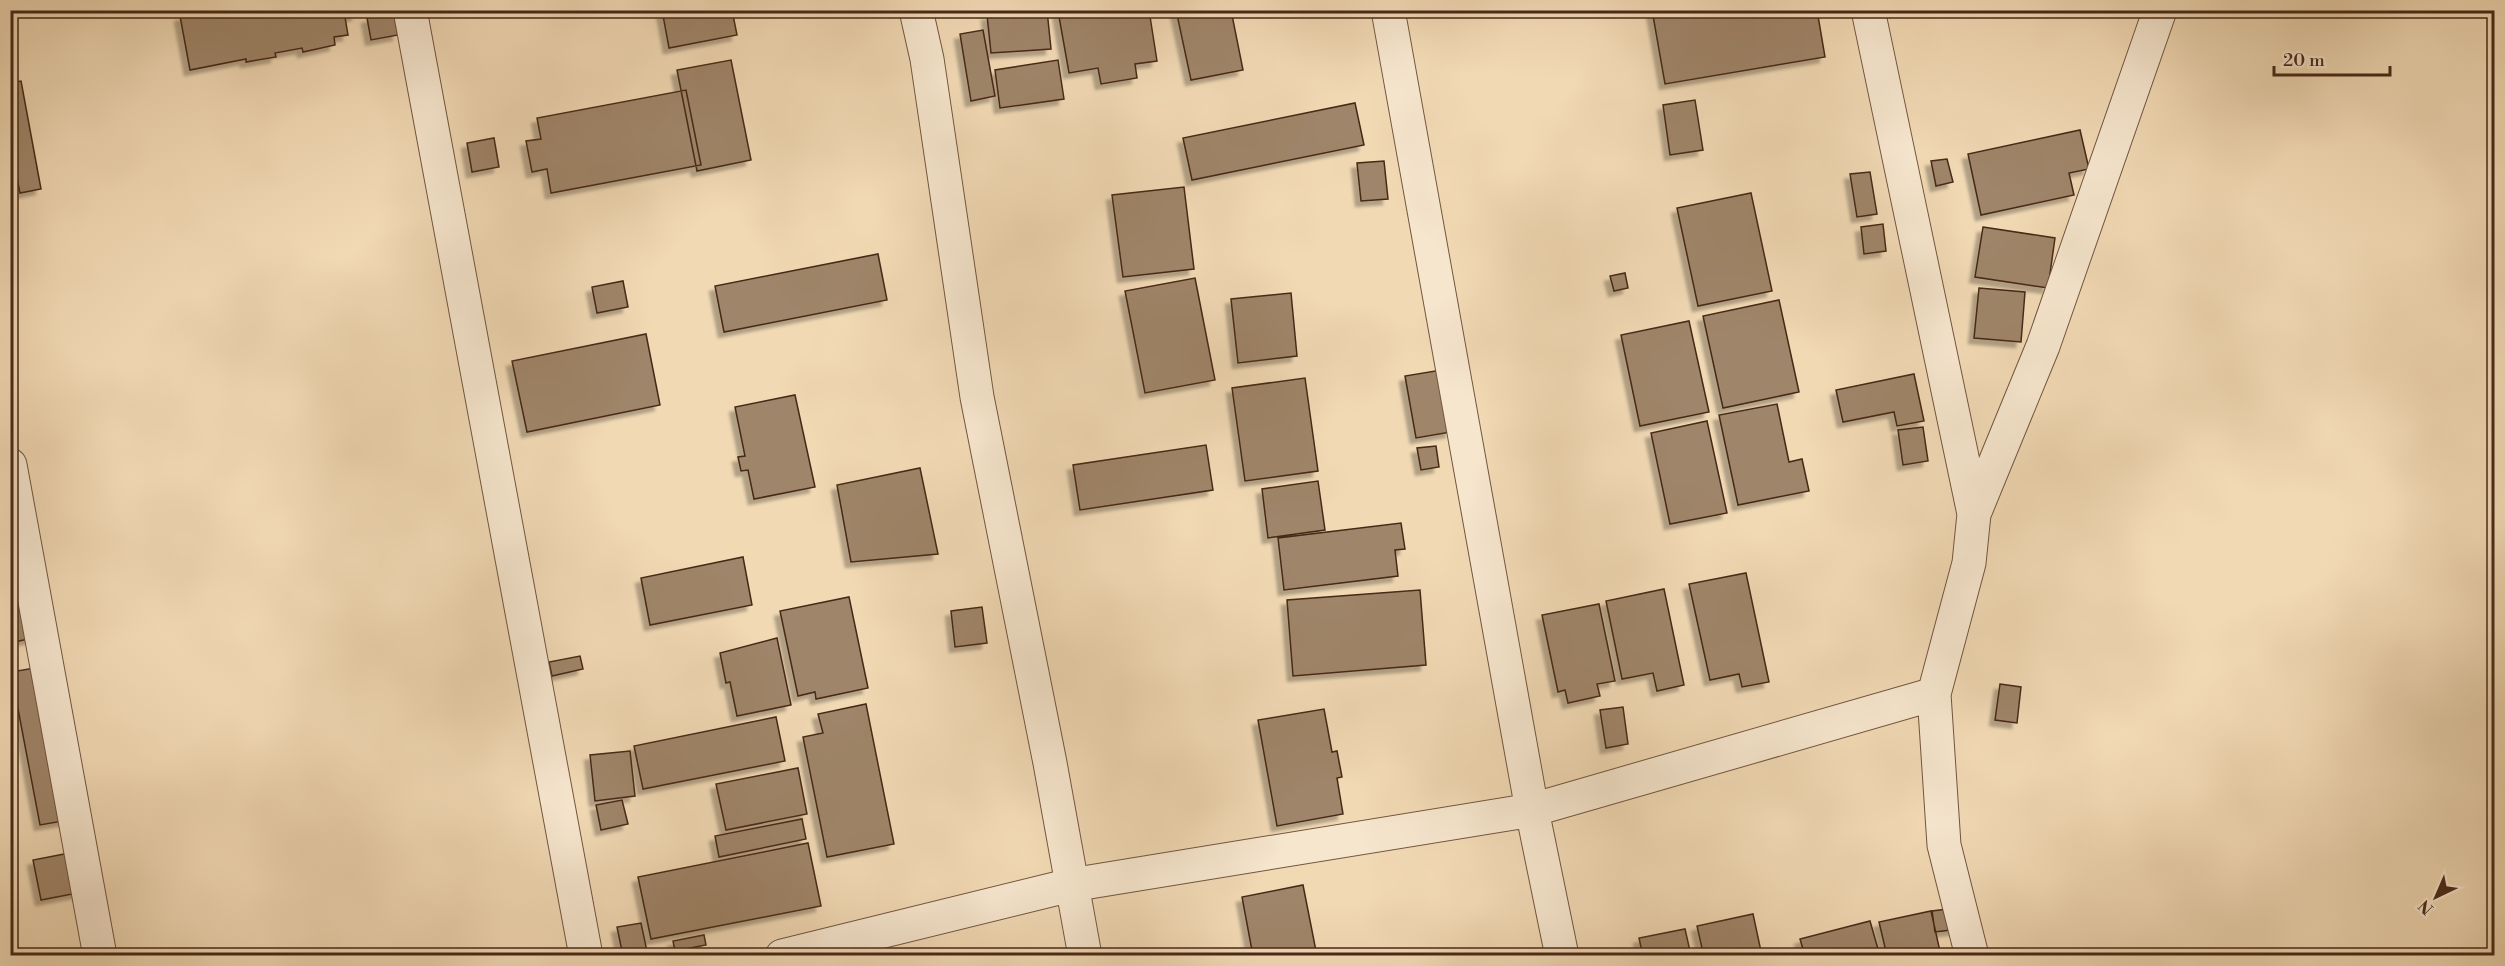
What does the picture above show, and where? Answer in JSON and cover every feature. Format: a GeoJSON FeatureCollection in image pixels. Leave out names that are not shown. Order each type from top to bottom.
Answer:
{"type":"FeatureCollection","features":[{"type":"Feature","properties":{"kind":"street"},"geometry":{"type":"LineString","coordinates":[[410,10],[586,956]]}},
{"type":"Feature","properties":{"kind":"street"},"geometry":{"type":"LineString","coordinates":[[916,10],[927,59],[977,397],[1050,763],[1085,956]]}},
{"type":"Feature","properties":{"kind":"street"},"geometry":{"type":"LineString","coordinates":[[1388,10],[1532,810],[1562,956]]}},
{"type":"Feature","properties":{"kind":"street"},"geometry":{"type":"LineString","coordinates":[[1868,10],[1974,514]]}},
{"type":"Feature","properties":{"kind":"street"},"geometry":{"type":"LineString","coordinates":[[1972,956],[1944,845],[1934,694],[1969,563],[1974,514],[2043,346],[2160,10]]}},
{"type":"Feature","properties":{"kind":"street"},"geometry":{"type":"LineString","coordinates":[[10,465],[100,956]]}},
{"type":"Feature","properties":{"kind":"street"},"geometry":{"type":"LineString","coordinates":[[782,956],[1071,885],[1532,810],[1934,694]]}},
{"type":"Feature","properties":{"kind":"building"},"geometry":{"type":"Polygon","coordinates":[[[208,10],[356,10],[357,15],[345,17],[348,35],[334,37],[335,45],[303,52],[302,48],[275,53],[276,57],[246,62],[246,59],[190,70],[180,16],[208,10]]]}},
{"type":"Feature","properties":{"kind":"building"},"geometry":{"type":"Polygon","coordinates":[[[662,10],[732,10],[737,35],[669,48],[662,10]]]}},
{"type":"Feature","properties":{"kind":"building"},"geometry":{"type":"Polygon","coordinates":[[[1047,10],[1051,49],[991,53],[987,15],[1047,10]]]}},
{"type":"Feature","properties":{"kind":"building"},"geometry":{"type":"Polygon","coordinates":[[[1149,10],[1157,61],[1135,64],[1137,78],[1101,84],[1098,68],[1069,73],[1058,11],[1149,10]]]}},
{"type":"Feature","properties":{"kind":"building"},"geometry":{"type":"Polygon","coordinates":[[[1176,10],[1231,10],[1243,70],[1191,80],[1176,10]]]}},
{"type":"Feature","properties":{"kind":"building"},"geometry":{"type":"Polygon","coordinates":[[[1652,10],[1817,10],[1825,57],[1665,84],[1652,10]]]}},
{"type":"Feature","properties":{"kind":"building"},"geometry":{"type":"Polygon","coordinates":[[[394,13],[398,35],[371,40],[367,18],[394,13]]]}},
{"type":"Feature","properties":{"kind":"building"},"geometry":{"type":"Polygon","coordinates":[[[983,30],[995,96],[971,101],[960,34],[983,30]]]}},
{"type":"Feature","properties":{"kind":"building"},"geometry":{"type":"Polygon","coordinates":[[[731,60],[751,160],[697,171],[677,70],[731,60]]]}},
{"type":"Feature","properties":{"kind":"building"},"geometry":{"type":"Polygon","coordinates":[[[1058,60],[1064,99],[1000,108],[995,70],[1058,60]]]}},
{"type":"Feature","properties":{"kind":"building"},"geometry":{"type":"Polygon","coordinates":[[[21,81],[41,189],[20,193],[10,144],[10,83],[21,81]]]}},
{"type":"Feature","properties":{"kind":"building"},"geometry":{"type":"Polygon","coordinates":[[[686,90],[701,165],[551,193],[547,169],[532,172],[526,141],[541,139],[537,118],[686,90]]]}},
{"type":"Feature","properties":{"kind":"building"},"geometry":{"type":"Polygon","coordinates":[[[1695,100],[1703,150],[1670,155],[1663,105],[1695,100]]]}},
{"type":"Feature","properties":{"kind":"building"},"geometry":{"type":"Polygon","coordinates":[[[1355,103],[1364,145],[1192,180],[1183,138],[1355,103]]]}},
{"type":"Feature","properties":{"kind":"building"},"geometry":{"type":"Polygon","coordinates":[[[2080,130],[2089,169],[2069,173],[2074,195],[1981,215],[1968,154],[2080,130]]]}},
{"type":"Feature","properties":{"kind":"building"},"geometry":{"type":"Polygon","coordinates":[[[494,138],[499,167],[472,172],[467,143],[494,138]]]}},
{"type":"Feature","properties":{"kind":"building"},"geometry":{"type":"Polygon","coordinates":[[[1947,159],[1953,182],[1936,186],[1931,161],[1947,159]]]}},
{"type":"Feature","properties":{"kind":"building"},"geometry":{"type":"Polygon","coordinates":[[[1384,161],[1388,199],[1361,201],[1357,163],[1384,161]]]}},
{"type":"Feature","properties":{"kind":"building"},"geometry":{"type":"Polygon","coordinates":[[[1870,172],[1877,214],[1857,217],[1850,174],[1870,172]]]}},
{"type":"Feature","properties":{"kind":"building"},"geometry":{"type":"Polygon","coordinates":[[[1184,187],[1194,269],[1123,277],[1112,195],[1184,187]]]}},
{"type":"Feature","properties":{"kind":"building"},"geometry":{"type":"Polygon","coordinates":[[[1751,193],[1772,291],[1698,306],[1677,208],[1751,193]]]}},
{"type":"Feature","properties":{"kind":"building"},"geometry":{"type":"Polygon","coordinates":[[[1883,224],[1886,251],[1864,254],[1861,227],[1883,224]]]}},
{"type":"Feature","properties":{"kind":"building"},"geometry":{"type":"Polygon","coordinates":[[[1983,227],[2055,238],[2048,288],[1975,277],[1983,227]]]}},
{"type":"Feature","properties":{"kind":"building"},"geometry":{"type":"Polygon","coordinates":[[[878,254],[887,300],[724,332],[715,286],[878,254]]]}},
{"type":"Feature","properties":{"kind":"building"},"geometry":{"type":"Polygon","coordinates":[[[1625,273],[1628,288],[1614,291],[1610,276],[1625,273]]]}},
{"type":"Feature","properties":{"kind":"building"},"geometry":{"type":"Polygon","coordinates":[[[1195,278],[1215,380],[1145,393],[1125,291],[1195,278]]]}},
{"type":"Feature","properties":{"kind":"building"},"geometry":{"type":"Polygon","coordinates":[[[623,281],[628,307],[597,313],[592,287],[623,281]]]}},
{"type":"Feature","properties":{"kind":"building"},"geometry":{"type":"Polygon","coordinates":[[[1979,288],[2025,292],[2021,342],[1974,338],[1979,288]]]}},
{"type":"Feature","properties":{"kind":"building"},"geometry":{"type":"Polygon","coordinates":[[[1291,293],[1297,356],[1238,363],[1231,299],[1291,293]]]}},
{"type":"Feature","properties":{"kind":"building"},"geometry":{"type":"Polygon","coordinates":[[[1779,300],[1799,392],[1723,408],[1703,316],[1779,300]]]}},
{"type":"Feature","properties":{"kind":"building"},"geometry":{"type":"Polygon","coordinates":[[[1689,321],[1709,412],[1640,426],[1621,335],[1689,321]]]}},
{"type":"Feature","properties":{"kind":"building"},"geometry":{"type":"Polygon","coordinates":[[[646,334],[660,405],[527,432],[512,361],[646,334]]]}},
{"type":"Feature","properties":{"kind":"building"},"geometry":{"type":"Polygon","coordinates":[[[1441,370],[1451,432],[1416,438],[1405,376],[1441,370]]]}},
{"type":"Feature","properties":{"kind":"building"},"geometry":{"type":"Polygon","coordinates":[[[1914,374],[1924,421],[1897,426],[1894,412],[1843,422],[1836,390],[1914,374]]]}},
{"type":"Feature","properties":{"kind":"building"},"geometry":{"type":"Polygon","coordinates":[[[1305,378],[1318,471],[1245,481],[1232,388],[1305,378]]]}},
{"type":"Feature","properties":{"kind":"building"},"geometry":{"type":"Polygon","coordinates":[[[795,395],[815,487],[754,499],[748,470],[741,471],[738,457],[745,456],[735,407],[795,395]]]}},
{"type":"Feature","properties":{"kind":"building"},"geometry":{"type":"Polygon","coordinates":[[[1777,404],[1789,462],[1802,459],[1809,491],[1738,505],[1719,415],[1777,404]]]}},
{"type":"Feature","properties":{"kind":"building"},"geometry":{"type":"Polygon","coordinates":[[[1707,421],[1727,513],[1670,524],[1651,433],[1707,421]]]}},
{"type":"Feature","properties":{"kind":"building"},"geometry":{"type":"Polygon","coordinates":[[[1923,427],[1928,461],[1903,465],[1898,430],[1923,427]]]}},
{"type":"Feature","properties":{"kind":"building"},"geometry":{"type":"Polygon","coordinates":[[[1206,445],[1213,490],[1080,510],[1073,465],[1206,445]]]}},
{"type":"Feature","properties":{"kind":"building"},"geometry":{"type":"Polygon","coordinates":[[[1436,446],[1439,467],[1421,470],[1417,448],[1436,446]]]}},
{"type":"Feature","properties":{"kind":"building"},"geometry":{"type":"Polygon","coordinates":[[[920,468],[938,554],[851,562],[837,485],[920,468]]]}},
{"type":"Feature","properties":{"kind":"building"},"geometry":{"type":"Polygon","coordinates":[[[1318,481],[1325,530],[1268,538],[1262,489],[1318,481]]]}},
{"type":"Feature","properties":{"kind":"building"},"geometry":{"type":"Polygon","coordinates":[[[1401,523],[1405,549],[1395,550],[1398,576],[1284,590],[1278,538],[1401,523]]]}},
{"type":"Feature","properties":{"kind":"building"},"geometry":{"type":"Polygon","coordinates":[[[743,557],[752,605],[650,625],[641,578],[743,557]]]}},
{"type":"Feature","properties":{"kind":"building"},"geometry":{"type":"Polygon","coordinates":[[[1746,573],[1769,682],[1742,687],[1739,674],[1710,680],[1689,584],[1746,573]]]}},
{"type":"Feature","properties":{"kind":"building"},"geometry":{"type":"Polygon","coordinates":[[[1664,589],[1684,685],[1657,691],[1653,673],[1622,679],[1606,601],[1664,589]]]}},
{"type":"Feature","properties":{"kind":"building"},"geometry":{"type":"Polygon","coordinates":[[[1420,590],[1426,665],[1293,676],[1287,600],[1420,590]]]}},
{"type":"Feature","properties":{"kind":"building"},"geometry":{"type":"Polygon","coordinates":[[[849,597],[868,688],[816,699],[815,692],[798,696],[780,611],[849,597]]]}},
{"type":"Feature","properties":{"kind":"building"},"geometry":{"type":"Polygon","coordinates":[[[28,600],[37,637],[10,643],[10,603],[28,600]]]}},
{"type":"Feature","properties":{"kind":"building"},"geometry":{"type":"Polygon","coordinates":[[[1599,604],[1615,681],[1597,684],[1600,696],[1568,703],[1565,690],[1558,692],[1542,615],[1599,604]]]}},
{"type":"Feature","properties":{"kind":"building"},"geometry":{"type":"Polygon","coordinates":[[[982,607],[987,643],[955,647],[951,611],[982,607]]]}},
{"type":"Feature","properties":{"kind":"building"},"geometry":{"type":"Polygon","coordinates":[[[777,638],[791,705],[737,716],[730,682],[726,683],[720,653],[777,638]]]}},
{"type":"Feature","properties":{"kind":"building"},"geometry":{"type":"Polygon","coordinates":[[[580,656],[583,669],[552,676],[549,662],[580,656]]]}},
{"type":"Feature","properties":{"kind":"building"},"geometry":{"type":"Polygon","coordinates":[[[40,667],[69,820],[40,825],[11,672],[40,667]]]}},
{"type":"Feature","properties":{"kind":"building"},"geometry":{"type":"Polygon","coordinates":[[[2000,684],[2021,687],[2017,723],[1995,720],[2000,684]]]}},
{"type":"Feature","properties":{"kind":"building"},"geometry":{"type":"Polygon","coordinates":[[[866,704],[894,844],[827,857],[803,737],[823,733],[818,714],[866,704]]]}},
{"type":"Feature","properties":{"kind":"building"},"geometry":{"type":"Polygon","coordinates":[[[1623,707],[1628,744],[1606,748],[1600,710],[1623,707]]]}},
{"type":"Feature","properties":{"kind":"building"},"geometry":{"type":"Polygon","coordinates":[[[1324,709],[1332,752],[1337,751],[1342,777],[1337,778],[1343,814],[1277,826],[1258,720],[1324,709]]]}},
{"type":"Feature","properties":{"kind":"building"},"geometry":{"type":"Polygon","coordinates":[[[776,717],[785,761],[643,789],[634,746],[776,717]]]}},
{"type":"Feature","properties":{"kind":"building"},"geometry":{"type":"Polygon","coordinates":[[[630,751],[635,796],[595,801],[590,755],[630,751]]]}},
{"type":"Feature","properties":{"kind":"building"},"geometry":{"type":"Polygon","coordinates":[[[798,768],[807,814],[726,830],[716,784],[798,768]]]}},
{"type":"Feature","properties":{"kind":"building"},"geometry":{"type":"Polygon","coordinates":[[[622,800],[628,824],[601,830],[596,805],[622,800]]]}},
{"type":"Feature","properties":{"kind":"building"},"geometry":{"type":"Polygon","coordinates":[[[802,819],[806,839],[719,857],[715,836],[802,819]]]}},
{"type":"Feature","properties":{"kind":"building"},"geometry":{"type":"Polygon","coordinates":[[[808,843],[821,906],[651,939],[638,877],[808,843]]]}},
{"type":"Feature","properties":{"kind":"building"},"geometry":{"type":"Polygon","coordinates":[[[80,851],[88,891],[41,900],[33,860],[80,851]]]}},
{"type":"Feature","properties":{"kind":"building"},"geometry":{"type":"Polygon","coordinates":[[[1303,885],[1317,956],[1253,956],[1242,897],[1303,885]]]}},
{"type":"Feature","properties":{"kind":"building"},"geometry":{"type":"Polygon","coordinates":[[[1956,908],[1959,929],[1935,932],[1932,911],[1956,908]]]}},
{"type":"Feature","properties":{"kind":"building"},"geometry":{"type":"Polygon","coordinates":[[[1931,911],[1941,956],[1887,956],[1879,922],[1931,911]]]}},
{"type":"Feature","properties":{"kind":"building"},"geometry":{"type":"Polygon","coordinates":[[[1753,914],[1762,956],[1643,956],[1639,938],[1685,929],[1690,951],[1702,948],[1697,926],[1753,914]]]}},
{"type":"Feature","properties":{"kind":"building"},"geometry":{"type":"Polygon","coordinates":[[[1870,921],[1880,956],[1805,956],[1800,939],[1870,921]]]}},
{"type":"Feature","properties":{"kind":"building"},"geometry":{"type":"Polygon","coordinates":[[[641,923],[648,956],[623,956],[617,927],[641,923]]]}},
{"type":"Feature","properties":{"kind":"building"},"geometry":{"type":"Polygon","coordinates":[[[704,935],[706,945],[675,951],[673,941],[704,935]]]}}]}
